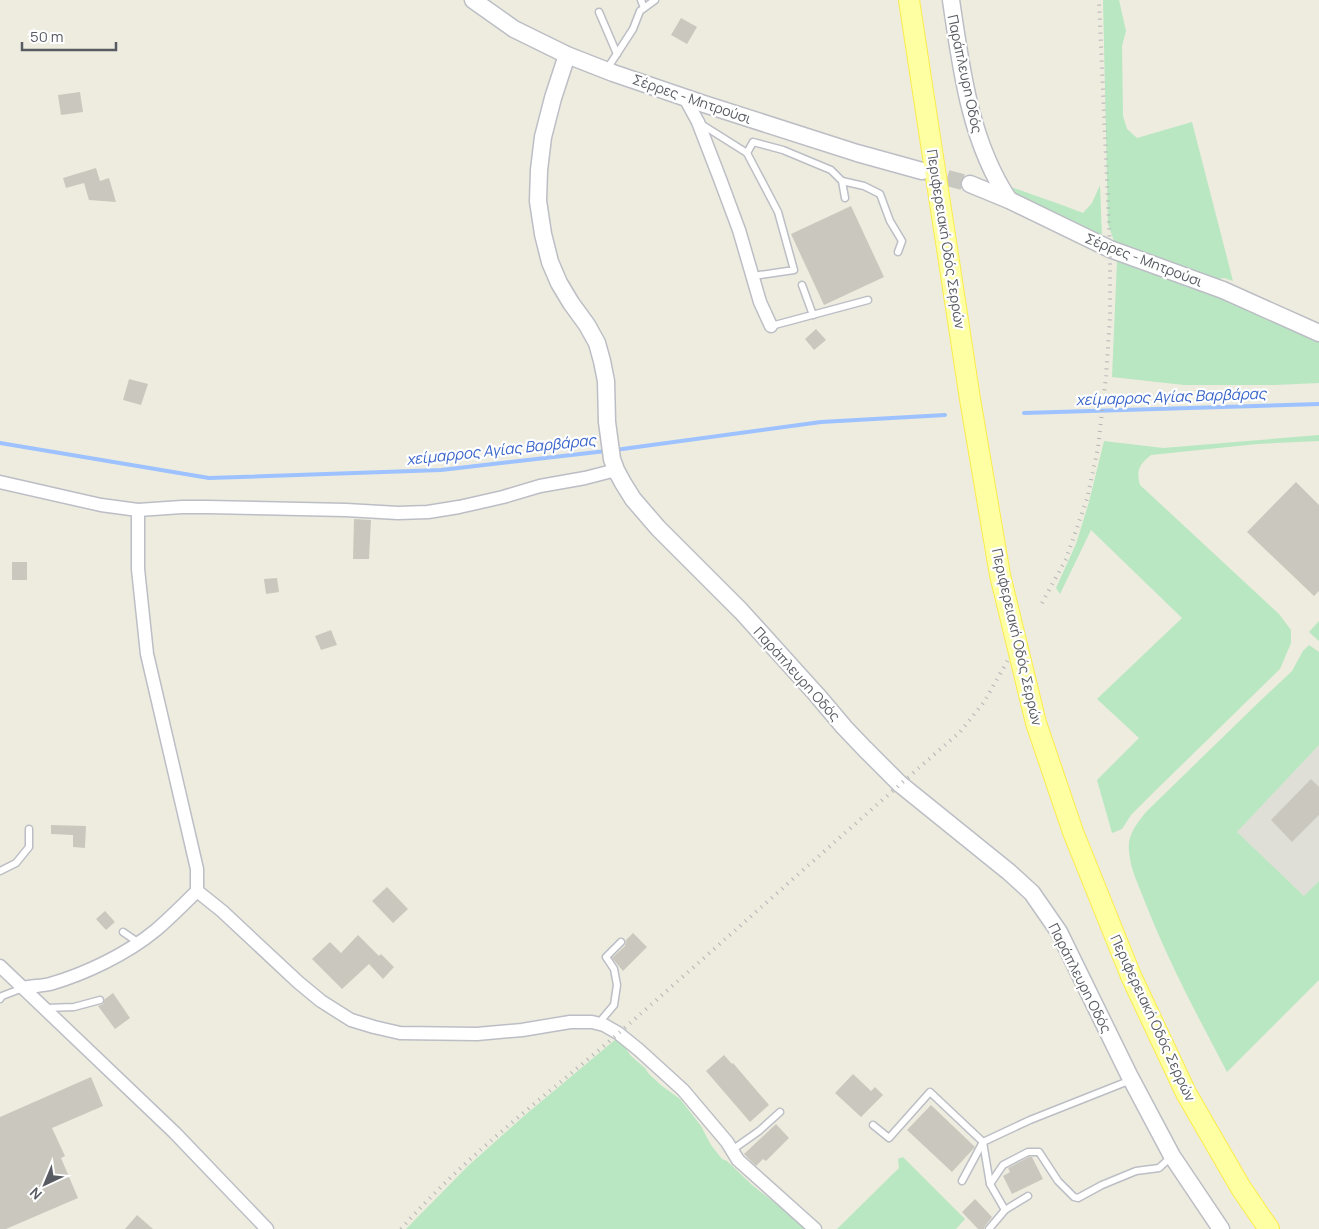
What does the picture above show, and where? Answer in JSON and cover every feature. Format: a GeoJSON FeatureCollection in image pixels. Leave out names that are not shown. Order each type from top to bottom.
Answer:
{"type":"FeatureCollection","features":[{"type":"Feature","properties":{"kind":"main road","name":"Περιφερειακή Οδός Σερρών"},"geometry":{"type":"LineString","coordinates":[[910,0],[968,390],[998,566],[1036,723],[1073,832],[1131,976],[1186,1093],[1241,1188],[1269,1229]]}},
{"type":"Feature","properties":{"kind":"street","name":"Σέρρες - Μητρούσι"},"geometry":{"type":"LineString","coordinates":[[473,0],[514,29],[567,55],[685,98],[857,153],[922,171]]}},
{"type":"Feature","properties":{"kind":"street","name":"Παράπλευρη Οδός"},"geometry":{"type":"LineString","coordinates":[[950,0],[966,89],[980,142],[1000,186],[1009,200]]}},
{"type":"Feature","properties":{"kind":"street","name":"Παράπλευρη Οδός"},"geometry":{"type":"LineString","coordinates":[[567,55],[543,137],[538,201],[550,262],[559,283],[597,343],[606,381],[607,422],[614,464],[634,499],[658,528],[741,611],[865,749],[900,784],[1009,872],[1032,893],[1059,932],[1172,1156],[1221,1229]]}},
{"type":"Feature","properties":{"kind":"street"},"geometry":{"type":"LineString","coordinates":[[685,98],[698,122],[739,230],[760,302],[771,326]]}},
{"type":"Feature","properties":{"kind":"street","name":"Σέρρες - Μητρούσι"},"geometry":{"type":"LineString","coordinates":[[970,184],[1009,200],[1110,249],[1223,290],[1319,333]]}},
{"type":"Feature","properties":{"kind":"street"},"geometry":{"type":"LineString","coordinates":[[0,482],[100,505],[138,510],[182,507],[346,510],[398,514],[428,512],[503,498],[540,486],[585,478],[614,464]]}},
{"type":"Feature","properties":{"kind":"street"},"geometry":{"type":"LineString","coordinates":[[23,988],[48,984],[82,973],[119,955],[155,931],[197,891],[197,869],[147,654],[138,569],[138,510]]}},
{"type":"Feature","properties":{"kind":"street"},"geometry":{"type":"LineString","coordinates":[[197,891],[222,911],[298,982],[321,1001],[351,1020],[400,1033],[477,1034],[522,1030],[570,1022],[592,1022],[618,1033],[683,1090],[727,1142],[738,1160],[815,1229]]}},
{"type":"Feature","properties":{"kind":"street"},"geometry":{"type":"LineString","coordinates":[[0,966],[175,1133],[267,1229]]}},
{"type":"Feature","properties":{"kind":"lane"},"geometry":{"type":"LineString","coordinates":[[641,0],[644,8]]}},
{"type":"Feature","properties":{"kind":"lane"},"geometry":{"type":"LineString","coordinates":[[607,70],[633,30],[640,11],[655,0]]}},
{"type":"Feature","properties":{"kind":"lane"},"geometry":{"type":"LineString","coordinates":[[599,12],[617,54]]}},
{"type":"Feature","properties":{"kind":"lane"},"geometry":{"type":"LineString","coordinates":[[698,122],[747,153],[778,212],[794,270],[753,276]]}},
{"type":"Feature","properties":{"kind":"lane"},"geometry":{"type":"LineString","coordinates":[[747,153],[752,142],[783,150],[831,170],[842,181],[864,186],[880,194],[890,221],[902,240],[898,252]]}},
{"type":"Feature","properties":{"kind":"lane"},"geometry":{"type":"LineString","coordinates":[[842,181],[845,198]]}},
{"type":"Feature","properties":{"kind":"lane"},"geometry":{"type":"LineString","coordinates":[[802,284],[813,315]]}},
{"type":"Feature","properties":{"kind":"lane"},"geometry":{"type":"LineString","coordinates":[[771,326],[868,300]]}},
{"type":"Feature","properties":{"kind":"lane"},"geometry":{"type":"LineString","coordinates":[[0,871],[16,863],[29,848],[29,829]]}},
{"type":"Feature","properties":{"kind":"lane"},"geometry":{"type":"LineString","coordinates":[[123,932],[139,943]]}},
{"type":"Feature","properties":{"kind":"lane"},"geometry":{"type":"LineString","coordinates":[[598,1024],[614,1005],[617,985],[614,968],[606,957],[621,942]]}},
{"type":"Feature","properties":{"kind":"lane"},"geometry":{"type":"LineString","coordinates":[[0,999],[2,996],[23,988]]}},
{"type":"Feature","properties":{"kind":"lane"},"geometry":{"type":"LineString","coordinates":[[45,1008],[74,1007],[100,1000]]}},
{"type":"Feature","properties":{"kind":"lane"},"geometry":{"type":"LineString","coordinates":[[962,1181],[983,1142],[1030,1120],[1132,1080]]}},
{"type":"Feature","properties":{"kind":"lane"},"geometry":{"type":"LineString","coordinates":[[873,1124],[889,1138],[930,1092],[983,1142],[990,1184],[1005,1210]]}},
{"type":"Feature","properties":{"kind":"lane"},"geometry":{"type":"LineString","coordinates":[[732,1150],[759,1131],[780,1112]]}},
{"type":"Feature","properties":{"kind":"lane"},"geometry":{"type":"LineString","coordinates":[[990,1184],[1003,1165],[1028,1152],[1039,1152],[1058,1182],[1074,1197],[1078,1198],[1102,1185],[1136,1171],[1159,1168],[1172,1156]]}},
{"type":"Feature","properties":{"kind":"lane"},"geometry":{"type":"LineString","coordinates":[[989,1229],[1005,1210],[1028,1196]]}},
{"type":"Feature","properties":{"kind":"shaded area"},"geometry":{"type":"Polygon","coordinates":[[[1319,745],[1319,881],[1305,897],[1236,832],[1319,745]]]}},
{"type":"Feature","properties":{"kind":"green space"},"geometry":{"type":"Polygon","coordinates":[[[1103,0],[1119,0],[1126,31],[1122,46],[1123,116],[1127,129],[1137,138],[1192,122],[1233,281],[1224,278],[1218,279],[1119,245],[1114,241],[1108,224],[1103,0]]]}},
{"type":"Feature","properties":{"kind":"green space"},"geometry":{"type":"Polygon","coordinates":[[[1100,185],[1102,236],[1026,202],[1008,186],[1083,213],[1092,203],[1100,185]]]}},
{"type":"Feature","properties":{"kind":"green space"},"geometry":{"type":"Polygon","coordinates":[[[1117,261],[1238,303],[1319,339],[1319,383],[1184,385],[1112,377],[1117,261]]]}},
{"type":"Feature","properties":{"kind":"green space"},"geometry":{"type":"Polygon","coordinates":[[[1319,435],[1319,441],[1257,444],[1151,455],[1140,468],[1138,475],[1140,485],[1279,614],[1291,630],[1291,643],[1280,669],[1131,815],[1122,829],[1112,833],[1097,780],[1139,738],[1097,699],[1182,618],[1091,530],[1060,594],[1056,588],[1076,544],[1089,502],[1104,441],[1163,448],[1319,435]]]}},
{"type":"Feature","properties":{"kind":"green space"},"geometry":{"type":"Polygon","coordinates":[[[1319,621],[1319,641],[1309,632],[1319,621]]]}},
{"type":"Feature","properties":{"kind":"green space"},"geometry":{"type":"Polygon","coordinates":[[[1309,645],[1319,652],[1319,745],[1237,832],[1304,896],[1319,881],[1319,980],[1227,1072],[1163,946],[1154,924],[1133,871],[1129,851],[1131,834],[1147,811],[1292,671],[1303,651],[1309,645]]]}},
{"type":"Feature","properties":{"kind":"green space"},"geometry":{"type":"Polygon","coordinates":[[[616,1039],[622,1043],[631,1056],[649,1074],[680,1099],[701,1126],[711,1145],[722,1159],[727,1161],[752,1185],[808,1229],[406,1229],[469,1165],[616,1039]]]}},
{"type":"Feature","properties":{"kind":"green space"},"geometry":{"type":"Polygon","coordinates":[[[903,1157],[965,1219],[956,1229],[837,1229],[899,1168],[898,1159],[903,1157]]]}},
{"type":"Feature","properties":{"kind":"building"},"geometry":{"type":"Polygon","coordinates":[[[681,18],[697,27],[687,44],[671,35],[681,18]]]}},
{"type":"Feature","properties":{"kind":"building"},"geometry":{"type":"Polygon","coordinates":[[[80,92],[83,112],[61,115],[58,95],[80,92]]]}},
{"type":"Feature","properties":{"kind":"building"},"geometry":{"type":"Polygon","coordinates":[[[96,168],[100,181],[109,178],[116,202],[89,200],[84,183],[66,188],[63,178],[96,168]]]}},
{"type":"Feature","properties":{"kind":"building"},"geometry":{"type":"Polygon","coordinates":[[[851,206],[884,277],[824,305],[791,234],[851,206]]]}},
{"type":"Feature","properties":{"kind":"building"},"geometry":{"type":"Polygon","coordinates":[[[816,329],[826,340],[814,350],[805,339],[816,329]]]}},
{"type":"Feature","properties":{"kind":"building"},"geometry":{"type":"Polygon","coordinates":[[[129,379],[148,384],[141,405],[123,400],[129,379]]]}},
{"type":"Feature","properties":{"kind":"building"},"geometry":{"type":"Polygon","coordinates":[[[1296,482],[1319,505],[1319,591],[1314,596],[1247,532],[1296,482]]]}},
{"type":"Feature","properties":{"kind":"building"},"geometry":{"type":"Polygon","coordinates":[[[354,519],[371,520],[369,559],[353,559],[354,519]]]}},
{"type":"Feature","properties":{"kind":"building"},"geometry":{"type":"Polygon","coordinates":[[[12,562],[27,562],[27,580],[12,580],[12,562]]]}},
{"type":"Feature","properties":{"kind":"building"},"geometry":{"type":"Polygon","coordinates":[[[277,578],[279,592],[266,594],[264,579],[277,578]]]}},
{"type":"Feature","properties":{"kind":"building"},"geometry":{"type":"Polygon","coordinates":[[[331,630],[337,645],[321,650],[315,636],[331,630]]]}},
{"type":"Feature","properties":{"kind":"building"},"geometry":{"type":"Polygon","coordinates":[[[1311,779],[1319,787],[1319,815],[1292,842],[1271,820],[1311,779]]]}},
{"type":"Feature","properties":{"kind":"building"},"geometry":{"type":"Polygon","coordinates":[[[51,825],[86,826],[85,848],[73,847],[73,835],[51,834],[51,825]]]}},
{"type":"Feature","properties":{"kind":"building"},"geometry":{"type":"Polygon","coordinates":[[[387,887],[408,909],[393,923],[372,901],[387,887]]]}},
{"type":"Feature","properties":{"kind":"building"},"geometry":{"type":"Polygon","coordinates":[[[105,911],[115,922],[106,930],[96,919],[105,911]]]}},
{"type":"Feature","properties":{"kind":"building"},"geometry":{"type":"Polygon","coordinates":[[[633,933],[647,947],[623,971],[612,958],[625,946],[626,940],[633,933]]]}},
{"type":"Feature","properties":{"kind":"building"},"geometry":{"type":"Polygon","coordinates":[[[358,935],[379,956],[381,954],[394,967],[383,979],[369,964],[342,989],[312,959],[330,942],[341,953],[358,935]]]}},
{"type":"Feature","properties":{"kind":"building"},"geometry":{"type":"Polygon","coordinates":[[[113,993],[130,1018],[115,1029],[98,1006],[103,1004],[105,999],[113,993]]]}},
{"type":"Feature","properties":{"kind":"building"},"geometry":{"type":"Polygon","coordinates":[[[724,1055],[769,1105],[750,1122],[706,1071],[724,1055]]]}},
{"type":"Feature","properties":{"kind":"building"},"geometry":{"type":"Polygon","coordinates":[[[853,1074],[871,1091],[875,1087],[883,1095],[861,1117],[835,1093],[853,1074]]]}},
{"type":"Feature","properties":{"kind":"building"},"geometry":{"type":"Polygon","coordinates":[[[91,1077],[103,1106],[52,1128],[65,1156],[61,1158],[78,1198],[6,1229],[0,1229],[0,1117],[91,1077]]]}},
{"type":"Feature","properties":{"kind":"building"},"geometry":{"type":"Polygon","coordinates":[[[931,1105],[975,1147],[952,1172],[907,1130],[931,1105]]]}},
{"type":"Feature","properties":{"kind":"building"},"geometry":{"type":"Polygon","coordinates":[[[776,1124],[789,1138],[766,1161],[763,1159],[756,1166],[744,1154],[776,1124]]]}},
{"type":"Feature","properties":{"kind":"building"},"geometry":{"type":"Polygon","coordinates":[[[1032,1157],[1043,1179],[1012,1194],[1003,1176],[1010,1172],[1008,1168],[1032,1157]]]}},
{"type":"Feature","properties":{"kind":"building"},"geometry":{"type":"Polygon","coordinates":[[[975,1199],[992,1217],[984,1229],[978,1229],[962,1212],[975,1199]]]}},
{"type":"Feature","properties":{"kind":"building"},"geometry":{"type":"Polygon","coordinates":[[[137,1215],[153,1229],[125,1229],[137,1215]]]}},
{"type":"Feature","properties":{"kind":"waterway","name":"χείμαρρος Αγίας Βαρβάρας"},"geometry":{"type":"LineString","coordinates":[[1024,413],[1319,404]]}},
{"type":"Feature","properties":{"kind":"waterway","name":"χείμαρρος Αγίας Βαρβάρας"},"geometry":{"type":"LineString","coordinates":[[615,450],[821,422],[945,415]]}},
{"type":"Feature","properties":{"kind":"waterway","name":"χείμαρρος Αγίας Βαρβάρας"},"geometry":{"type":"LineString","coordinates":[[0,443],[209,478],[441,470],[606,451]]}},
{"type":"Feature","properties":{"kind":"tunnel"},"geometry":{"type":"LineString","coordinates":[[924,172],[970,184]]}},
{"type":"Feature","properties":{"kind":"railway"},"geometry":{"type":"LineString","coordinates":[[1042,603],[1066,559],[1087,499],[1098,448],[1106,376],[1110,317],[1110,249],[1099,0]]}},
{"type":"Feature","properties":{"kind":"railway"},"geometry":{"type":"LineString","coordinates":[[401,1229],[479,1151],[620,1032],[960,732],[984,702],[1008,660]]}}]}
